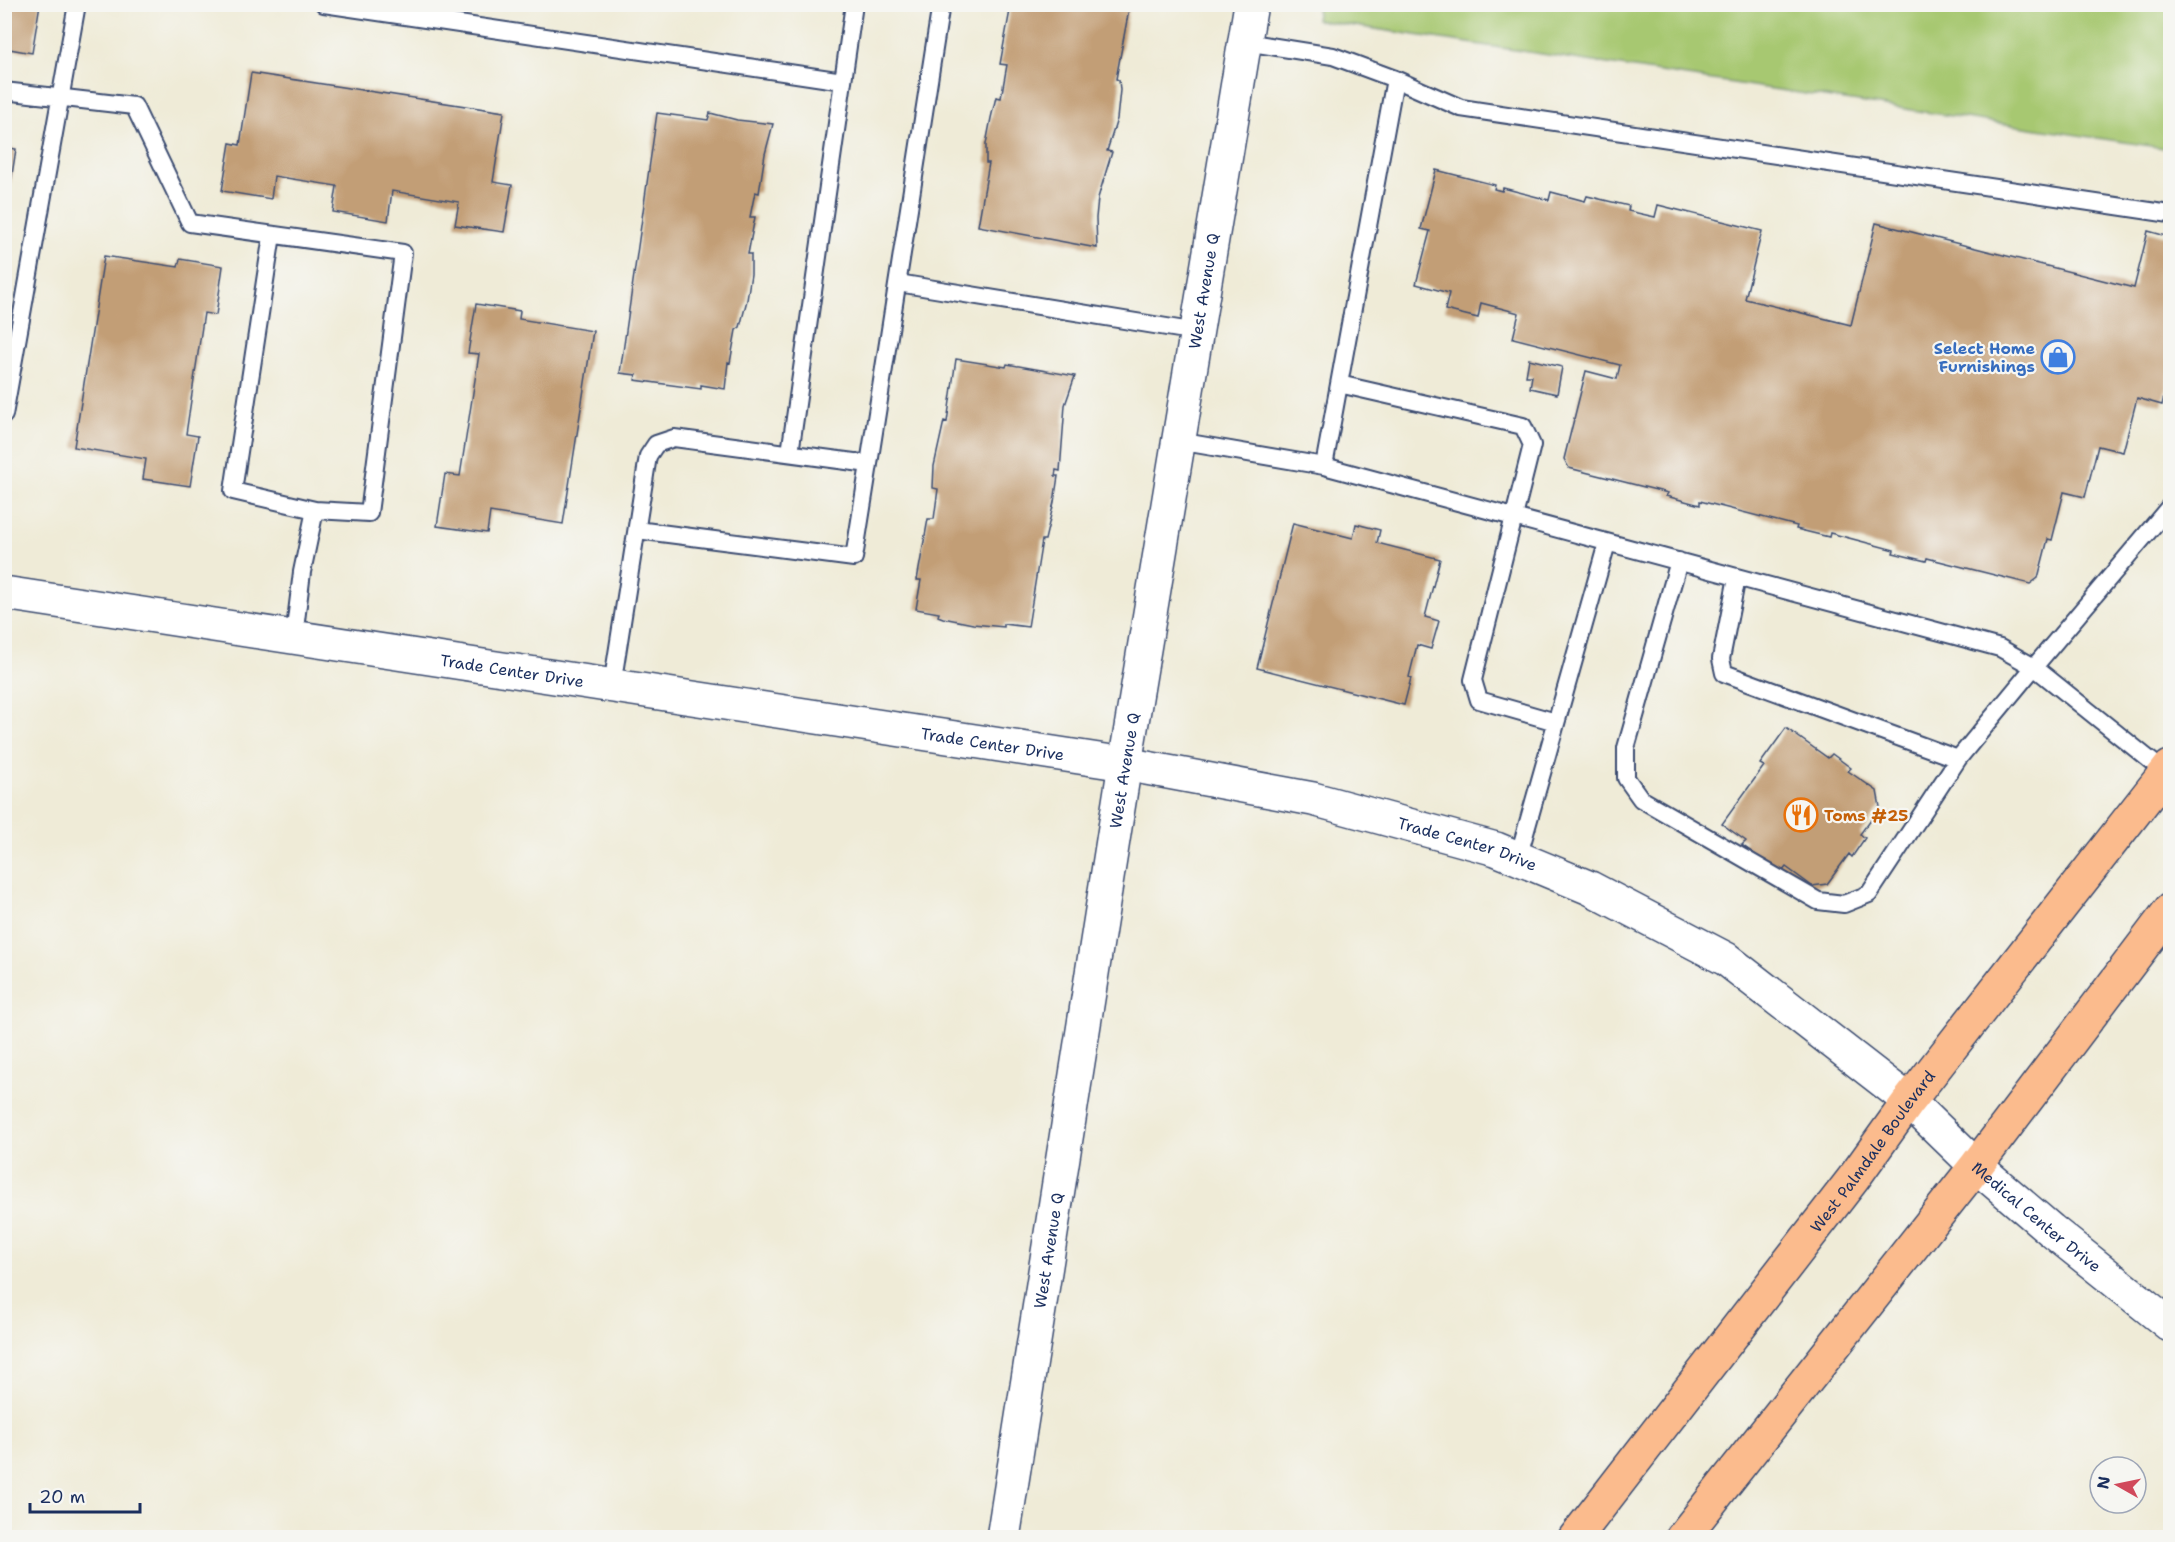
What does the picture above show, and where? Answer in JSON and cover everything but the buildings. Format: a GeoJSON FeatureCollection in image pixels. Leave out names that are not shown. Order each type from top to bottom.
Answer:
{"type":"FeatureCollection","features":[{"type":"Feature","properties":{"kind":"main road","name":"West Palmdale Boulevard"},"geometry":{"type":"LineString","coordinates":[[1575,1538],[1853,1179],[1908,1101],[2168,770]]}},
{"type":"Feature","properties":{"kind":"main road"},"geometry":{"type":"LineString","coordinates":[[1682,1538],[1976,1166],[2170,910]]}},
{"type":"Feature","properties":{"kind":"street","name":"West Avenue Q"},"geometry":{"type":"LineString","coordinates":[[1003,1538],[1125,764],[1251,4]]}},
{"type":"Feature","properties":{"kind":"street","name":"Trade Center Drive"},"geometry":{"type":"LineString","coordinates":[[4,593],[1125,764],[1313,799],[1496,849],[1590,888],[1726,959],[1908,1101]]}},
{"type":"Feature","properties":{"kind":"street","name":"Medical Center Drive"},"geometry":{"type":"LineString","coordinates":[[1908,1101],[1976,1166],[2051,1230],[2170,1325]]}},
{"type":"Feature","properties":{"kind":"lane"},"geometry":{"type":"LineString","coordinates":[[4,415],[76,4]]}},
{"type":"Feature","properties":{"kind":"lane"},"geometry":{"type":"LineString","coordinates":[[324,4],[843,81]]}},
{"type":"Feature","properties":{"kind":"lane"},"geometry":{"type":"LineString","coordinates":[[790,453],[854,4]]}},
{"type":"Feature","properties":{"kind":"lane"},"geometry":{"type":"LineString","coordinates":[[637,530],[854,558],[941,4]]}},
{"type":"Feature","properties":{"kind":"lane"},"geometry":{"type":"LineString","coordinates":[[1245,42],[1333,56],[1395,79],[1461,108],[2170,214]]}},
{"type":"Feature","properties":{"kind":"lane"},"geometry":{"type":"LineString","coordinates":[[1324,466],[1395,79]]}},
{"type":"Feature","properties":{"kind":"lane"},"geometry":{"type":"LineString","coordinates":[[4,91],[134,106],[190,223],[403,253],[369,513],[315,510],[233,491],[272,235]]}},
{"type":"Feature","properties":{"kind":"lane"},"geometry":{"type":"LineString","coordinates":[[898,283],[1197,332]]}},
{"type":"Feature","properties":{"kind":"lane"},"geometry":{"type":"LineString","coordinates":[[1339,384],[1523,426],[1532,445],[1473,680],[1479,700],[1556,722]]}},
{"type":"Feature","properties":{"kind":"lane"},"geometry":{"type":"LineString","coordinates":[[612,686],[648,456],[656,444],[674,438],[869,464]]}},
{"type":"Feature","properties":{"kind":"lane"},"geometry":{"type":"LineString","coordinates":[[1178,441],[1324,466],[2001,648],[2034,667],[2168,770]]}},
{"type":"Feature","properties":{"kind":"lane"},"geometry":{"type":"LineString","coordinates":[[1679,561],[1626,748],[1626,777],[1641,799],[1818,901],[1844,904],[1869,894],[1958,759],[2170,506]]}},
{"type":"Feature","properties":{"kind":"lane"},"geometry":{"type":"LineString","coordinates":[[294,637],[302,572],[315,510]]}},
{"type":"Feature","properties":{"kind":"lane"},"geometry":{"type":"LineString","coordinates":[[1518,858],[1607,543]]}},
{"type":"Feature","properties":{"kind":"lane"},"geometry":{"type":"LineString","coordinates":[[1737,577],[1721,658],[1725,673],[1958,759]]}},
{"type":"Feature","properties":{"kind":"green space"},"geometry":{"type":"Polygon","coordinates":[[[1318,5],[2170,5],[2170,149],[1316,20],[1318,5]]]}},
{"type":"Feature","properties":{"kind":"place","name":"Select Home Furnishings"},"geometry":{"type":"Point","coordinates":[2058,357]}},
{"type":"Feature","properties":{"kind":"place","name":"Toms #25"},"geometry":{"type":"Point","coordinates":[1801,815]}}]}
